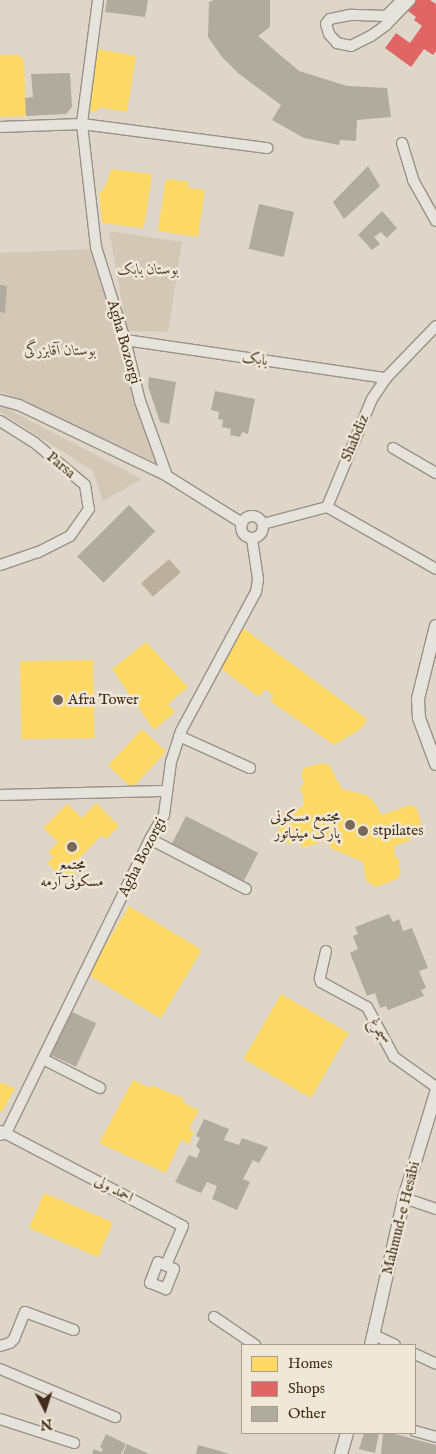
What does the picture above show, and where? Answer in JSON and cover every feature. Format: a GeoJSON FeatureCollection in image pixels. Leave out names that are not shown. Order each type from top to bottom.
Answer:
{"type":"FeatureCollection","features":[{"type":"Feature","properties":{"kind":"street","name":"Agha Bozorgi"},"geometry":{"type":"LineString","coordinates":[[98,0],[82,124],[96,248],[125,340],[140,401],[167,476]]}},
{"type":"Feature","properties":{"kind":"street"},"geometry":{"type":"LineString","coordinates":[[402,0],[386,16],[350,15],[330,19],[326,24],[329,34],[337,43],[352,46],[371,36],[410,0]]}},
{"type":"Feature","properties":{"kind":"street"},"geometry":{"type":"LineString","coordinates":[[0,127],[82,124],[267,148]]}},
{"type":"Feature","properties":{"kind":"street"},"geometry":{"type":"LineString","coordinates":[[402,143],[413,180],[436,220]]}},
{"type":"Feature","properties":{"kind":"street","name":"Shabdiz"},"geometry":{"type":"LineString","coordinates":[[327,507],[372,399],[386,378],[436,326]]}},
{"type":"Feature","properties":{"kind":"street","name":"بابک"},"geometry":{"type":"LineString","coordinates":[[125,340],[386,378]]}},
{"type":"Feature","properties":{"kind":"street"},"geometry":{"type":"LineString","coordinates":[[0,400],[19,405],[167,476],[242,523]]}},
{"type":"Feature","properties":{"kind":"street","name":"Parsa"},"geometry":{"type":"LineString","coordinates":[[0,421],[35,443],[85,485],[89,509],[70,536],[38,552],[0,565]]}},
{"type":"Feature","properties":{"kind":"street"},"geometry":{"type":"LineString","coordinates":[[392,448],[436,473]]}},
{"type":"Feature","properties":{"kind":"street"},"geometry":{"type":"LineString","coordinates":[[263,524],[327,507],[436,569]]}},
{"type":"Feature","properties":{"kind":"street"},"geometry":{"type":"LineString","coordinates":[[253,516],[257,517],[263,524],[262,532],[252,539],[241,532],[244,519],[253,516]]}},
{"type":"Feature","properties":{"kind":"street","name":"Agha Bozorgi"},"geometry":{"type":"LineString","coordinates":[[2,1133],[42,1059],[150,839],[164,815],[171,762],[179,736],[252,601],[258,579],[252,539]]}},
{"type":"Feature","properties":{"kind":"street"},"geometry":{"type":"LineString","coordinates":[[436,626],[418,699],[419,718],[436,764]]}},
{"type":"Feature","properties":{"kind":"street"},"geometry":{"type":"LineString","coordinates":[[179,736],[250,768]]}},
{"type":"Feature","properties":{"kind":"street"},"geometry":{"type":"LineString","coordinates":[[0,795],[168,791]]}},
{"type":"Feature","properties":{"kind":"street"},"geometry":{"type":"LineString","coordinates":[[150,839],[246,889]]}},
{"type":"Feature","properties":{"kind":"street","name":"سیمرغ"},"geometry":{"type":"LineString","coordinates":[[326,951],[320,978],[321,982],[367,1007],[394,1057],[436,1088]]}},
{"type":"Feature","properties":{"kind":"street"},"geometry":{"type":"LineString","coordinates":[[42,1059],[100,1088]]}},
{"type":"Feature","properties":{"kind":"street","name":"Mahmud-e Hesābi"},"geometry":{"type":"LineString","coordinates":[[372,1340],[404,1198],[436,1093]]}},
{"type":"Feature","properties":{"kind":"street","name":"احمد ولی"},"geometry":{"type":"LineString","coordinates":[[2,1133],[183,1226],[166,1265]]}},
{"type":"Feature","properties":{"kind":"street"},"geometry":{"type":"LineString","coordinates":[[404,1198],[436,1210]]}},
{"type":"Feature","properties":{"kind":"street"},"geometry":{"type":"LineString","coordinates":[[0,1346],[10,1343],[14,1338],[25,1312],[74,1330]]}},
{"type":"Feature","properties":{"kind":"street"},"geometry":{"type":"LineString","coordinates":[[214,1318],[253,1344]]}},
{"type":"Feature","properties":{"kind":"street"},"geometry":{"type":"LineString","coordinates":[[372,1340],[390,1344]]}},
{"type":"Feature","properties":{"kind":"street"},"geometry":{"type":"LineString","coordinates":[[416,1354],[436,1364]]}},
{"type":"Feature","properties":{"kind":"street"},"geometry":{"type":"LineString","coordinates":[[0,1369],[116,1418]]}},
{"type":"Feature","properties":{"kind":"street"},"geometry":{"type":"LineString","coordinates":[[0,1419],[74,1443]]}},
{"type":"Feature","properties":{"kind":"street"},"geometry":{"type":"LineString","coordinates":[[416,1431],[436,1437]]}},
{"type":"Feature","properties":{"kind":"street"},"geometry":{"type":"LineString","coordinates":[[341,1454],[347,1434]]}},
{"type":"Feature","properties":{"kind":"green space","name":"بوستان بابک"},"geometry":{"type":"Polygon","coordinates":[[[109,231],[182,242],[168,332],[127,331],[109,231]]]}},
{"type":"Feature","properties":{"kind":"green space","name":"بوستان آقابزرگی"},"geometry":{"type":"Polygon","coordinates":[[[90,249],[121,343],[136,405],[157,463],[4,393],[0,393],[0,253],[90,249]]]}},
{"type":"Feature","properties":{"kind":"green space"},"geometry":{"type":"Polygon","coordinates":[[[4,407],[142,479],[103,501],[93,471],[0,412],[0,408],[4,407]]]}},
{"type":"Feature","properties":{"kind":"shaded area"},"geometry":{"type":"Polygon","coordinates":[[[169,559],[181,573],[153,597],[141,583],[169,559]]]}},
{"type":"Feature","properties":{"kind":"building: Homes"},"geometry":{"type":"Polygon","coordinates":[[[98,49],[136,56],[127,112],[98,107],[97,112],[88,110],[98,49]]]}},
{"type":"Feature","properties":{"kind":"building: Homes"},"geometry":{"type":"Polygon","coordinates":[[[0,55],[20,55],[20,58],[24,58],[26,116],[0,117],[0,55]]]}},
{"type":"Feature","properties":{"kind":"building: Homes"},"geometry":{"type":"Polygon","coordinates":[[[111,169],[152,174],[144,228],[102,223],[99,194],[105,187],[111,169]]]}},
{"type":"Feature","properties":{"kind":"building: Homes"},"geometry":{"type":"Polygon","coordinates":[[[168,179],[189,182],[188,188],[205,190],[198,237],[158,231],[165,183],[168,179]]]}},
{"type":"Feature","properties":{"kind":"building: Homes"},"geometry":{"type":"Polygon","coordinates":[[[243,628],[367,719],[362,728],[334,745],[270,701],[274,697],[266,689],[259,697],[220,668],[243,628]]]}},
{"type":"Feature","properties":{"kind":"building: Homes"},"geometry":{"type":"Polygon","coordinates":[[[146,642],[188,687],[168,704],[175,712],[154,730],[112,669],[146,642]]]}},
{"type":"Feature","properties":{"kind":"building: Homes","name":"Afra Tower"},"geometry":{"type":"Polygon","coordinates":[[[93,660],[94,738],[21,739],[20,661],[93,660]]]}},
{"type":"Feature","properties":{"kind":"building: Homes"},"geometry":{"type":"Polygon","coordinates":[[[142,729],[166,752],[132,788],[108,766],[142,729]]]}},
{"type":"Feature","properties":{"kind":"building: Homes","name":"مجتمع مسکونی پارک مینیاتور"},"geometry":{"type":"Polygon","coordinates":[[[322,763],[329,765],[342,789],[366,795],[376,804],[381,815],[411,805],[417,809],[423,829],[420,834],[411,837],[411,840],[394,846],[395,858],[398,857],[401,873],[397,879],[376,887],[366,881],[363,862],[331,848],[330,845],[319,840],[319,843],[302,848],[299,841],[290,844],[283,841],[276,821],[280,815],[303,807],[304,800],[300,786],[305,784],[301,775],[304,768],[322,763]]]}},
{"type":"Feature","properties":{"kind":"building: Homes","name":"مجتمع مسکونی آرمه"},"geometry":{"type":"Polygon","coordinates":[[[96,803],[119,826],[106,839],[102,835],[74,864],[79,869],[67,882],[47,863],[53,857],[48,852],[58,842],[43,828],[67,804],[82,818],[96,803]]]}},
{"type":"Feature","properties":{"kind":"building: Homes"},"geometry":{"type":"Polygon","coordinates":[[[129,906],[202,950],[161,1018],[88,975],[129,906]]]}},
{"type":"Feature","properties":{"kind":"building: Homes"},"geometry":{"type":"Polygon","coordinates":[[[281,994],[349,1033],[311,1098],[244,1059],[281,994]]]}},
{"type":"Feature","properties":{"kind":"building: Homes"},"geometry":{"type":"Polygon","coordinates":[[[133,1080],[150,1088],[151,1085],[185,1099],[183,1103],[199,1110],[189,1129],[194,1132],[189,1144],[181,1140],[166,1173],[99,1143],[133,1080]]]}},
{"type":"Feature","properties":{"kind":"building: Homes"},"geometry":{"type":"Polygon","coordinates":[[[0,1082],[15,1088],[2,1112],[0,1111],[0,1082]]]}},
{"type":"Feature","properties":{"kind":"building: Homes"},"geometry":{"type":"Polygon","coordinates":[[[44,1193],[113,1222],[98,1257],[29,1228],[44,1193]]]}},
{"type":"Feature","properties":{"kind":"building: Shops"},"geometry":{"type":"Polygon","coordinates":[[[416,0],[430,0],[436,4],[436,51],[433,55],[424,49],[411,67],[385,48],[396,33],[410,43],[422,26],[414,20],[416,17],[408,11],[416,0]]]}},
{"type":"Feature","properties":{"kind":"building: Other"},"geometry":{"type":"Polygon","coordinates":[[[107,0],[148,0],[145,17],[105,12],[107,0]]]}},
{"type":"Feature","properties":{"kind":"building: Other"},"geometry":{"type":"Polygon","coordinates":[[[214,0],[270,0],[270,27],[258,36],[299,71],[347,86],[387,88],[391,117],[357,120],[356,141],[340,140],[339,145],[304,138],[272,120],[281,105],[238,73],[222,57],[208,37],[209,2],[214,0]]]}},
{"type":"Feature","properties":{"kind":"building: Other"},"geometry":{"type":"Polygon","coordinates":[[[70,73],[72,107],[66,114],[26,116],[25,98],[33,97],[31,74],[70,73]]]}},
{"type":"Feature","properties":{"kind":"building: Other"},"geometry":{"type":"Polygon","coordinates":[[[368,166],[380,186],[344,219],[333,202],[368,166]]]}},
{"type":"Feature","properties":{"kind":"building: Other"},"geometry":{"type":"Polygon","coordinates":[[[259,204],[294,212],[284,257],[249,249],[259,204]]]}},
{"type":"Feature","properties":{"kind":"building: Other"},"geometry":{"type":"Polygon","coordinates":[[[382,211],[397,228],[387,238],[381,232],[374,237],[380,244],[372,250],[358,235],[382,211]]]}},
{"type":"Feature","properties":{"kind":"building: Other"},"geometry":{"type":"Polygon","coordinates":[[[0,285],[7,286],[5,313],[0,312],[0,285]]]}},
{"type":"Feature","properties":{"kind":"building: Other"},"geometry":{"type":"Polygon","coordinates":[[[149,377],[176,382],[169,424],[160,422],[148,386],[149,377]]]}},
{"type":"Feature","properties":{"kind":"building: Other"},"geometry":{"type":"Polygon","coordinates":[[[215,391],[255,399],[248,434],[242,432],[240,437],[230,435],[231,429],[222,427],[223,420],[218,419],[219,412],[211,410],[215,391]]]}},
{"type":"Feature","properties":{"kind":"building: Other"},"geometry":{"type":"Polygon","coordinates":[[[129,505],[155,531],[104,583],[77,557],[129,505]]]}},
{"type":"Feature","properties":{"kind":"building: Other"},"geometry":{"type":"Polygon","coordinates":[[[186,816],[258,853],[242,884],[170,847],[186,816]]]}},
{"type":"Feature","properties":{"kind":"building: Other"},"geometry":{"type":"Polygon","coordinates":[[[389,914],[393,922],[399,919],[403,931],[412,928],[428,968],[419,971],[426,988],[421,990],[424,996],[388,1010],[386,1006],[380,1008],[375,993],[367,996],[350,953],[358,949],[353,936],[358,934],[355,927],[389,914]]]}},
{"type":"Feature","properties":{"kind":"building: Other"},"geometry":{"type":"Polygon","coordinates":[[[70,1011],[96,1023],[76,1067],[50,1055],[70,1011]]]}},
{"type":"Feature","properties":{"kind":"building: Other"},"geometry":{"type":"Polygon","coordinates":[[[204,1119],[229,1129],[224,1140],[239,1145],[242,1138],[268,1147],[259,1163],[253,1160],[243,1179],[250,1182],[237,1210],[212,1199],[217,1186],[207,1182],[201,1193],[175,1182],[189,1155],[197,1158],[200,1150],[196,1146],[200,1138],[196,1136],[204,1119]]]}},
{"type":"Feature","properties":{"kind":"building: Other"},"geometry":{"type":"Polygon","coordinates":[[[106,1434],[126,1444],[121,1454],[92,1454],[94,1449],[101,1452],[103,1449],[100,1447],[106,1434]]]}},
{"type":"Feature","properties":{"kind":"building: Other"},"geometry":{"type":"Polygon","coordinates":[[[364,1434],[379,1434],[375,1453],[359,1449],[364,1434]]]}},
{"type":"Feature","properties":{"kind":"building: Other"},"geometry":{"type":"Polygon","coordinates":[[[383,1434],[395,1434],[436,1445],[436,1454],[381,1454],[383,1434]]]}},
{"type":"Feature","properties":{"kind":"building: Other"},"geometry":{"type":"Polygon","coordinates":[[[127,1444],[149,1454],[123,1454],[127,1444]]]}},
{"type":"Feature","properties":{"kind":"building: Other"},"geometry":{"type":"Polygon","coordinates":[[[198,1445],[220,1451],[229,1454],[196,1454],[198,1445]]]}},
{"type":"Feature","properties":{"kind":"place","name":"Afra Tower"},"geometry":{"type":"Point","coordinates":[58,700]}},
{"type":"Feature","properties":{"kind":"place","name":"مجتمع مسکونی پارک مینیاتور"},"geometry":{"type":"Point","coordinates":[350,825]}},
{"type":"Feature","properties":{"kind":"place","name":"stpilates"},"geometry":{"type":"Point","coordinates":[363,831]}},
{"type":"Feature","properties":{"kind":"place","name":"مجتمع مسکونی آرمه"},"geometry":{"type":"Point","coordinates":[72,847]}}]}
